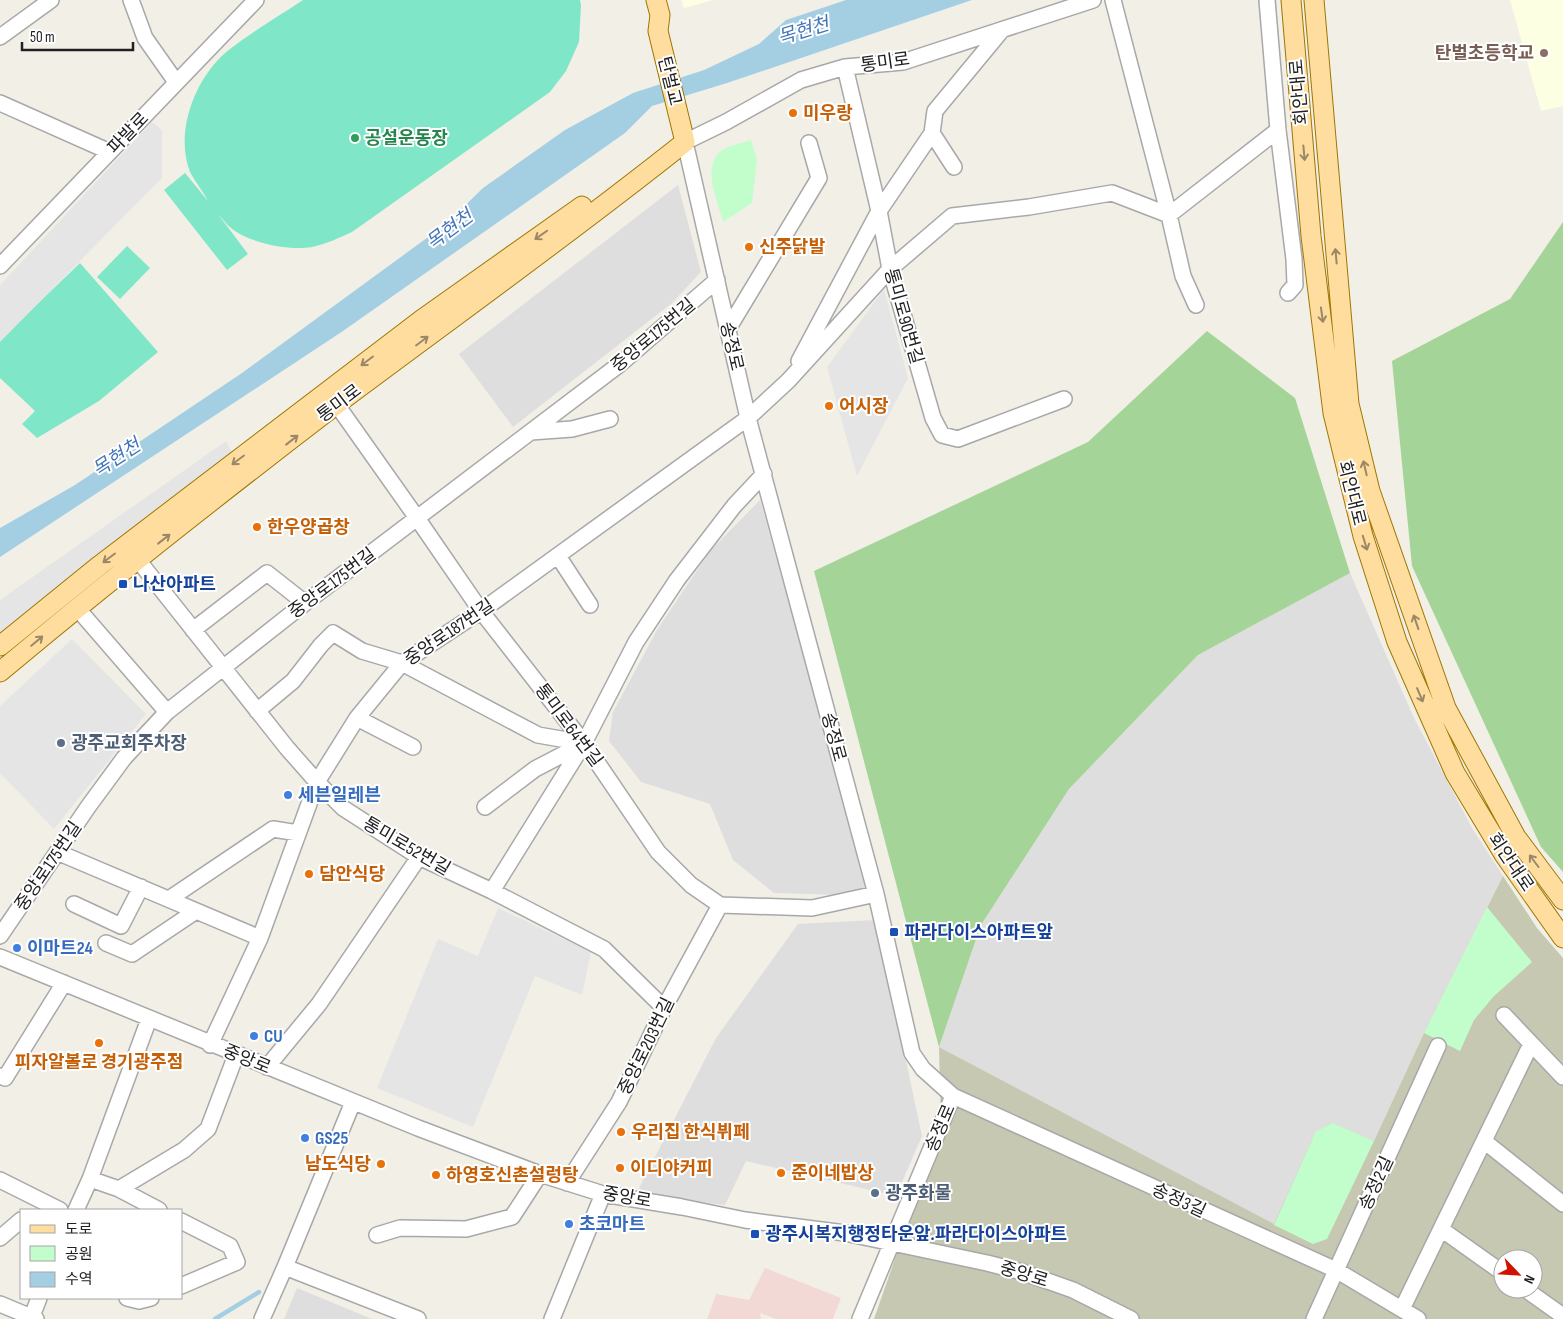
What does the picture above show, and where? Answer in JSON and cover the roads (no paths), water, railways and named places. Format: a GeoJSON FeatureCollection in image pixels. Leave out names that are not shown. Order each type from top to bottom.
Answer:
{"type":"FeatureCollection","features":[{"type":"Feature","properties":{"kind":"main road"},"geometry":{"type":"LineString","coordinates":[[645,0],[651,24],[658,32]]}},
{"type":"Feature","properties":{"kind":"main road"},"geometry":{"type":"LineString","coordinates":[[656,0],[660,15],[658,32]]}},
{"type":"Feature","properties":{"kind":"main road","name":"회안대로"},"geometry":{"type":"LineString","coordinates":[[1291,0],[1311,236],[1333,413],[1363,536],[1397,642],[1455,773],[1505,856],[1563,938]]}},
{"type":"Feature","properties":{"kind":"main road","name":"회안대로"},"geometry":{"type":"LineString","coordinates":[[1314,0],[1349,404],[1370,491],[1446,708],[1516,837],[1563,900]]}},
{"type":"Feature","properties":{"kind":"main road","name":"탄벌교"},"geometry":{"type":"LineString","coordinates":[[658,32],[683,136]]}},
{"type":"Feature","properties":{"kind":"main road","name":"통미로"},"geometry":{"type":"LineString","coordinates":[[0,672],[77,608],[336,405],[635,182],[683,136]]}},
{"type":"Feature","properties":{"kind":"main road","name":"통미로"},"geometry":{"type":"LineString","coordinates":[[0,646],[100,565],[421,320],[683,136]]}},
{"type":"Feature","properties":{"kind":"street"},"geometry":{"type":"LineString","coordinates":[[0,37],[51,0]]}},
{"type":"Feature","properties":{"kind":"street"},"geometry":{"type":"LineString","coordinates":[[131,0],[145,38],[176,82]]}},
{"type":"Feature","properties":{"kind":"street","name":"파발로"},"geometry":{"type":"LineString","coordinates":[[0,266],[256,0]]}},
{"type":"Feature","properties":{"kind":"street","name":"통미로"},"geometry":{"type":"LineString","coordinates":[[683,136],[726,122],[802,80],[845,67],[903,62],[1094,0]]}},
{"type":"Feature","properties":{"kind":"street"},"geometry":{"type":"LineString","coordinates":[[1113,0],[1183,276],[1196,305]]}},
{"type":"Feature","properties":{"kind":"street"},"geometry":{"type":"LineString","coordinates":[[1267,0],[1278,130],[1294,259],[1295,285],[1288,293]]}},
{"type":"Feature","properties":{"kind":"street"},"geometry":{"type":"LineString","coordinates":[[788,381],[879,211],[932,133],[935,111],[1002,30]]}},
{"type":"Feature","properties":{"kind":"street","name":"통미로90번길"},"geometry":{"type":"LineString","coordinates":[[845,67],[879,211],[890,269],[933,418],[942,435],[958,439],[1064,399]]}},
{"type":"Feature","properties":{"kind":"street"},"geometry":{"type":"LineString","coordinates":[[0,103],[110,152]]}},
{"type":"Feature","properties":{"kind":"street"},"geometry":{"type":"LineString","coordinates":[[1169,215],[1278,130]]}},
{"type":"Feature","properties":{"kind":"street"},"geometry":{"type":"LineString","coordinates":[[932,133],[954,167]]}},
{"type":"Feature","properties":{"kind":"street","name":"송정로"},"geometry":{"type":"LineString","coordinates":[[683,136],[748,418],[876,894],[912,1053],[923,1069],[953,1096],[860,1319]]}},
{"type":"Feature","properties":{"kind":"street"},"geometry":{"type":"LineString","coordinates":[[728,330],[819,178],[809,143]]}},
{"type":"Feature","properties":{"kind":"street"},"geometry":{"type":"LineString","coordinates":[[788,381],[890,269],[952,216],[1029,207],[1112,193],[1169,215]]}},
{"type":"Feature","properties":{"kind":"street","name":"중앙로175번길"},"geometry":{"type":"LineString","coordinates":[[0,936],[124,758],[167,712],[305,603],[620,364],[717,280]]}},
{"type":"Feature","properties":{"kind":"street","name":"중앙로187번길"},"geometry":{"type":"LineString","coordinates":[[210,1045],[260,938],[317,782],[357,718],[402,663],[481,611],[748,418],[788,381]]}},
{"type":"Feature","properties":{"kind":"street","name":"통미로64번길"},"geometry":{"type":"LineString","coordinates":[[336,405],[481,611],[584,743],[658,852],[691,885],[720,905]]}},
{"type":"Feature","properties":{"kind":"street"},"geometry":{"type":"LineString","coordinates":[[531,432],[572,429],[610,419]]}},
{"type":"Feature","properties":{"kind":"street"},"geometry":{"type":"LineString","coordinates":[[492,891],[584,743],[636,642],[677,580],[734,506],[764,474]]}},
{"type":"Feature","properties":{"kind":"street"},"geometry":{"type":"LineString","coordinates":[[558,556],[590,605]]}},
{"type":"Feature","properties":{"kind":"street","name":"통미로52번길"},"geometry":{"type":"LineString","coordinates":[[138,560],[257,710],[317,782],[343,808],[419,857],[492,891],[604,949],[664,1008]]}},
{"type":"Feature","properties":{"kind":"street"},"geometry":{"type":"LineString","coordinates":[[193,630],[266,573],[305,603]]}},
{"type":"Feature","properties":{"kind":"street"},"geometry":{"type":"LineString","coordinates":[[77,608],[167,712]]}},
{"type":"Feature","properties":{"kind":"street"},"geometry":{"type":"LineString","coordinates":[[257,710],[293,681],[321,645],[333,633],[362,651],[402,663],[538,735],[584,743]]}},
{"type":"Feature","properties":{"kind":"street"},"geometry":{"type":"LineString","coordinates":[[357,718],[413,748]]}},
{"type":"Feature","properties":{"kind":"street"},"geometry":{"type":"LineString","coordinates":[[485,807],[535,769],[584,743]]}},
{"type":"Feature","properties":{"kind":"street"},"geometry":{"type":"LineString","coordinates":[[169,899],[273,829],[298,833]]}},
{"type":"Feature","properties":{"kind":"street"},"geometry":{"type":"LineString","coordinates":[[57,852],[260,938]]}},
{"type":"Feature","properties":{"kind":"street"},"geometry":{"type":"LineString","coordinates":[[268,1067],[319,1004],[419,857]]}},
{"type":"Feature","properties":{"kind":"street"},"geometry":{"type":"LineString","coordinates":[[74,904],[121,926],[141,887]]}},
{"type":"Feature","properties":{"kind":"street"},"geometry":{"type":"LineString","coordinates":[[720,905],[812,908],[876,894]]}},
{"type":"Feature","properties":{"kind":"street","name":"중앙로203번길"},"geometry":{"type":"LineString","coordinates":[[567,1183],[619,1102],[664,1008],[720,905]]}},
{"type":"Feature","properties":{"kind":"street"},"geometry":{"type":"LineString","coordinates":[[106,943],[132,954],[196,911]]}},
{"type":"Feature","properties":{"kind":"street","name":"중앙로"},"geometry":{"type":"LineString","coordinates":[[0,957],[210,1045],[418,1128],[567,1183],[603,1194],[682,1206],[745,1220],[845,1233],[892,1242],[1022,1272],[1072,1290],[1131,1319]]}},
{"type":"Feature","properties":{"kind":"street"},"geometry":{"type":"LineString","coordinates":[[0,1076],[5,1078],[64,983]]}},
{"type":"Feature","properties":{"kind":"street"},"geometry":{"type":"LineString","coordinates":[[1504,1015],[1563,1078]]}},
{"type":"Feature","properties":{"kind":"street"},"geometry":{"type":"LineString","coordinates":[[76,1209],[90,1179],[149,1019]]}},
{"type":"Feature","properties":{"kind":"street"},"geometry":{"type":"LineString","coordinates":[[1402,1309],[1531,1044]]}},
{"type":"Feature","properties":{"kind":"street","name":"송정2길"},"geometry":{"type":"LineString","coordinates":[[1314,1319],[1438,1046]]}},
{"type":"Feature","properties":{"kind":"street"},"geometry":{"type":"LineString","coordinates":[[119,1189],[184,1150],[208,1129],[236,1055]]}},
{"type":"Feature","properties":{"kind":"street","name":"송정3길"},"geometry":{"type":"LineString","coordinates":[[953,1096],[1336,1270],[1418,1319]]}},
{"type":"Feature","properties":{"kind":"street"},"geometry":{"type":"LineString","coordinates":[[262,1319],[353,1102]]}},
{"type":"Feature","properties":{"kind":"street"},"geometry":{"type":"LineString","coordinates":[[1484,1141],[1563,1204]]}},
{"type":"Feature","properties":{"kind":"street"},"geometry":{"type":"LineString","coordinates":[[377,1235],[400,1228],[466,1229],[512,1218],[540,1174]]}},
{"type":"Feature","properties":{"kind":"street"},"geometry":{"type":"LineString","coordinates":[[90,1179],[119,1189],[137,1205],[155,1209]]}},
{"type":"Feature","properties":{"kind":"street"},"geometry":{"type":"LineString","coordinates":[[0,1180],[39,1206],[55,1209]]}},
{"type":"Feature","properties":{"kind":"street"},"geometry":{"type":"LineString","coordinates":[[552,1319],[603,1194]]}},
{"type":"Feature","properties":{"kind":"street"},"geometry":{"type":"LineString","coordinates":[[0,1238],[20,1221]]}},
{"type":"Feature","properties":{"kind":"street"},"geometry":{"type":"LineString","coordinates":[[182,1222],[230,1246],[237,1262],[182,1286]]}},
{"type":"Feature","properties":{"kind":"street"},"geometry":{"type":"LineString","coordinates":[[1441,1229],[1493,1266]]}},
{"type":"Feature","properties":{"kind":"street"},"geometry":{"type":"LineString","coordinates":[[285,1267],[418,1319]]}},
{"type":"Feature","properties":{"kind":"street"},"geometry":{"type":"LineString","coordinates":[[0,1304],[33,1318],[40,1299]]}},
{"type":"Feature","properties":{"kind":"street"},"geometry":{"type":"LineString","coordinates":[[131,1299],[139,1301],[147,1299]]}},
{"type":"Feature","properties":{"kind":"street"},"geometry":{"type":"LineString","coordinates":[[1540,1299],[1563,1316]]}},
{"type":"Feature","properties":{"kind":"water","name":"목현천"},"geometry":{"type":"Polygon","coordinates":[[[846,0],[972,0],[727,83],[652,106],[625,133],[343,331],[0,557],[0,528],[75,485],[242,373],[446,224],[483,188],[565,130],[633,93],[704,70],[759,44],[786,20],[846,0]]]}},
{"type":"Feature","properties":{"kind":"waterway"},"geometry":{"type":"LineString","coordinates":[[215,1319],[259,1292]]}},
{"type":"Feature","properties":{"kind":"place","name":"탄벌초등학교"},"geometry":{"type":"Point","coordinates":[1544,53]}},
{"type":"Feature","properties":{"kind":"place","name":"미우랑"},"geometry":{"type":"Point","coordinates":[793,113]}},
{"type":"Feature","properties":{"kind":"place","name":"공설운동장"},"geometry":{"type":"Point","coordinates":[355,138]}},
{"type":"Feature","properties":{"kind":"place","name":"신주닭발"},"geometry":{"type":"Point","coordinates":[749,247]}},
{"type":"Feature","properties":{"kind":"place","name":"어시장"},"geometry":{"type":"Point","coordinates":[829,406]}},
{"type":"Feature","properties":{"kind":"place","name":"한우양곱창"},"geometry":{"type":"Point","coordinates":[257,527]}},
{"type":"Feature","properties":{"kind":"place","name":"나산아파트"},"geometry":{"type":"Point","coordinates":[123,584]}},
{"type":"Feature","properties":{"kind":"place","name":"광주교회주차장"},"geometry":{"type":"Point","coordinates":[61,743]}},
{"type":"Feature","properties":{"kind":"place","name":"세븐일레븐"},"geometry":{"type":"Point","coordinates":[288,795]}},
{"type":"Feature","properties":{"kind":"place","name":"담안식당"},"geometry":{"type":"Point","coordinates":[309,874]}},
{"type":"Feature","properties":{"kind":"place","name":"파라다이스아파트앞"},"geometry":{"type":"Point","coordinates":[894,932]}},
{"type":"Feature","properties":{"kind":"place","name":"이마트24"},"geometry":{"type":"Point","coordinates":[17,948]}},
{"type":"Feature","properties":{"kind":"place","name":"CU"},"geometry":{"type":"Point","coordinates":[254,1036]}},
{"type":"Feature","properties":{"kind":"place","name":"피자알볼로 경기광주점"},"geometry":{"type":"Point","coordinates":[99,1043]}},
{"type":"Feature","properties":{"kind":"place","name":"우리집 한식뷔페"},"geometry":{"type":"Point","coordinates":[621,1132]}},
{"type":"Feature","properties":{"kind":"place","name":"GS25"},"geometry":{"type":"Point","coordinates":[305,1138]}},
{"type":"Feature","properties":{"kind":"place","name":"남도식당"},"geometry":{"type":"Point","coordinates":[381,1164]}},
{"type":"Feature","properties":{"kind":"place","name":"이디야커피"},"geometry":{"type":"Point","coordinates":[620,1168]}},
{"type":"Feature","properties":{"kind":"place","name":"준이네밥상"},"geometry":{"type":"Point","coordinates":[781,1173]}},
{"type":"Feature","properties":{"kind":"place","name":"하영호신촌설렁탕"},"geometry":{"type":"Point","coordinates":[436,1175]}},
{"type":"Feature","properties":{"kind":"place","name":"광주화물"},"geometry":{"type":"Point","coordinates":[875,1193]}},
{"type":"Feature","properties":{"kind":"place","name":"초코마트"},"geometry":{"type":"Point","coordinates":[569,1224]}},
{"type":"Feature","properties":{"kind":"place","name":"광주시복지행정타운앞.파라다이스아파트"},"geometry":{"type":"Point","coordinates":[755,1234]}}]}
